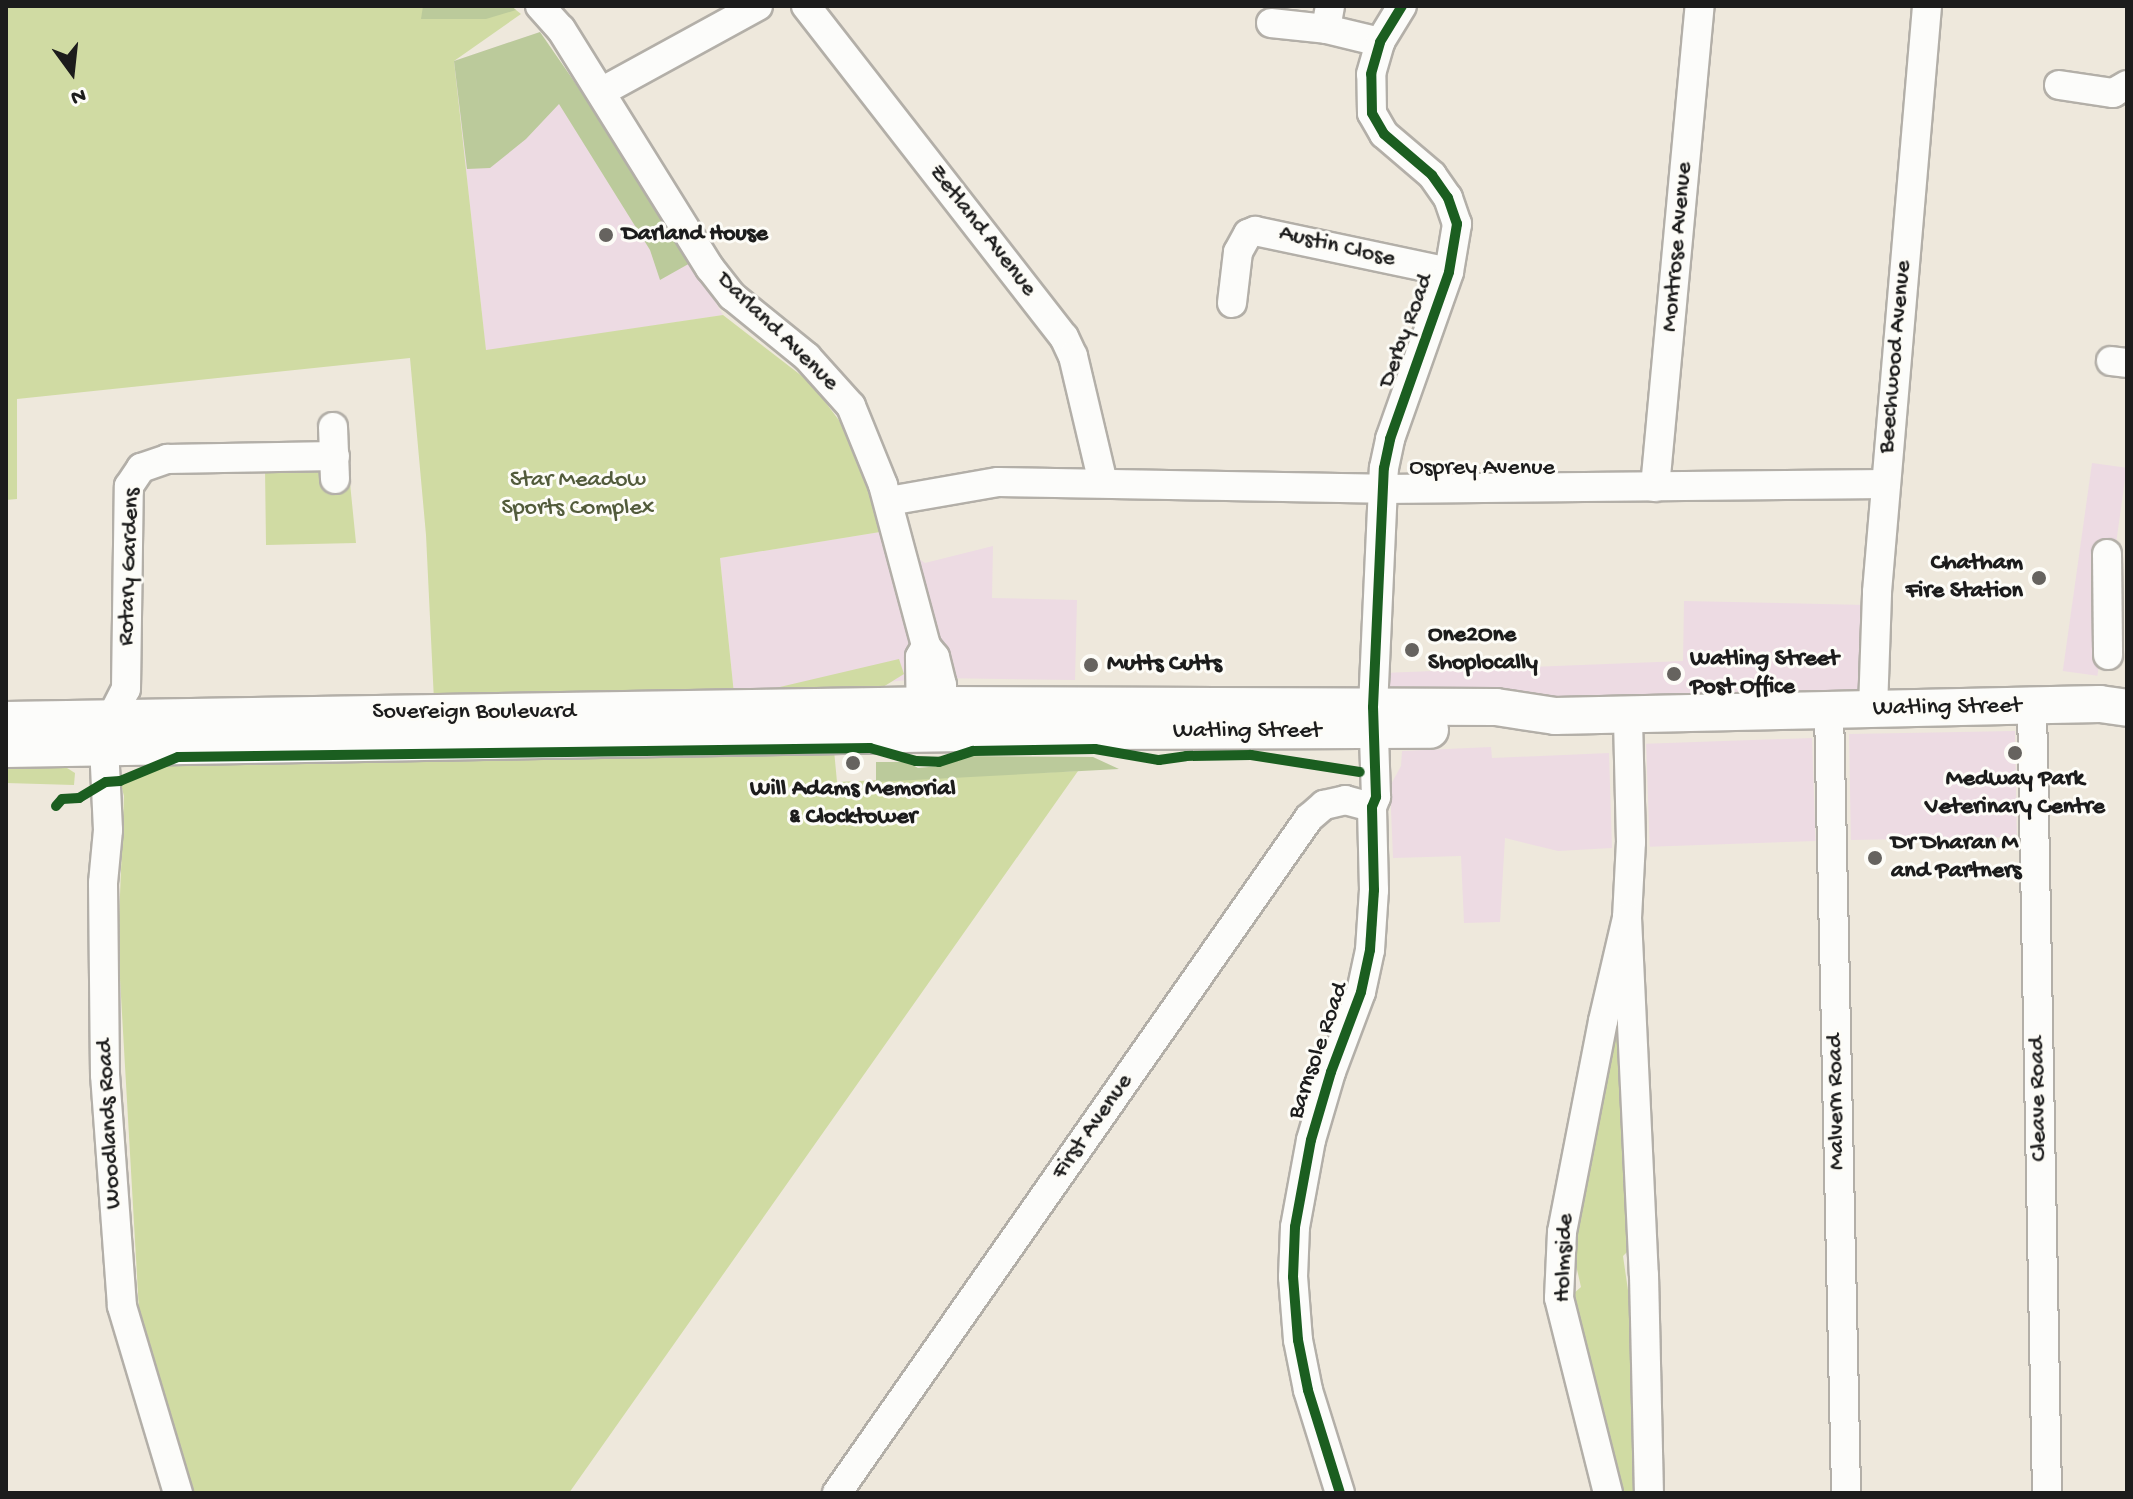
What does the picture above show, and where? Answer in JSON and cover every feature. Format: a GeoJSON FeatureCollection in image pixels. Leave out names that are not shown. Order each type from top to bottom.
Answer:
{"type":"FeatureCollection","features":[{"type":"Feature","properties":{"kind":"main road","name":"Watling Street"},"geometry":{"type":"LineString","coordinates":[[930,720],[1373,720],[1497,727],[1555,716],[2118,702]]}},
{"type":"Feature","properties":{"kind":"main road","name":"Sovereign Boulevard"},"geometry":{"type":"LineString","coordinates":[[6,720],[108,731],[930,720]]}},
{"type":"Feature","properties":{"kind":"main road","name":"Watling Street"},"geometry":{"type":"LineString","coordinates":[[930,720],[1089,731],[1336,732],[1373,720]]}},
{"type":"Feature","properties":{"kind":"main road","name":"Sovereign Boulevard"},"geometry":{"type":"LineString","coordinates":[[6,749],[108,731]]}},
{"type":"Feature","properties":{"kind":"street","name":"Darland Avenue"},"geometry":{"type":"LineString","coordinates":[[540,6],[561,29],[710,268],[732,296],[823,372],[851,406],[889,501],[926,646],[920,657],[930,720]]}},
{"type":"Feature","properties":{"kind":"street"},"geometry":{"type":"LineString","coordinates":[[601,92],[758,6]]}},
{"type":"Feature","properties":{"kind":"street","name":"Zetland Avenue"},"geometry":{"type":"LineString","coordinates":[[806,6],[1064,337],[1073,356],[1103,483]]}},
{"type":"Feature","properties":{"kind":"street","name":"Derby Road"},"geometry":{"type":"LineString","coordinates":[[1373,720],[1383,489],[1390,439],[1449,272],[1457,224],[1448,198],[1422,165],[1384,134],[1372,113],[1371,74],[1380,42],[1402,6]]}},
{"type":"Feature","properties":{"kind":"street","name":"Montrose Avenue"},"geometry":{"type":"LineString","coordinates":[[1655,487],[1700,6]]}},
{"type":"Feature","properties":{"kind":"street","name":"Beechwood Avenue"},"geometry":{"type":"LineString","coordinates":[[1873,709],[1877,592],[1927,6]]}},
{"type":"Feature","properties":{"kind":"street"},"geometry":{"type":"LineString","coordinates":[[1271,23],[1328,18],[1380,42]]}},
{"type":"Feature","properties":{"kind":"street"},"geometry":{"type":"LineString","coordinates":[[2059,85],[2113,93],[2127,85]]}},
{"type":"Feature","properties":{"kind":"street","name":"Austin Close"},"geometry":{"type":"LineString","coordinates":[[1232,303],[1238,252],[1248,234],[1255,231],[1449,272]]}},
{"type":"Feature","properties":{"kind":"street","name":"Rotary Gardens"},"geometry":{"type":"LineString","coordinates":[[108,731],[126,689],[128,495],[137,472],[167,459],[335,468],[333,427]]}},
{"type":"Feature","properties":{"kind":"street","name":"Osprey Avenue"},"geometry":{"type":"LineString","coordinates":[[889,501],[998,482],[1383,489],[1886,484]]}},
{"type":"Feature","properties":{"kind":"street"},"geometry":{"type":"LineString","coordinates":[[2107,554],[2117,600],[2108,655]]}},
{"type":"Feature","properties":{"kind":"street","name":"Cleave Road"},"geometry":{"type":"LineString","coordinates":[[2032,706],[2047,1493]]}},
{"type":"Feature","properties":{"kind":"street","name":"Malvern Road"},"geometry":{"type":"LineString","coordinates":[[1829,711],[1846,1493]]}},
{"type":"Feature","properties":{"kind":"street","name":"Holmside"},"geometry":{"type":"LineString","coordinates":[[1628,715],[1631,842],[1627,918],[1644,1275],[1649,1493]]}},
{"type":"Feature","properties":{"kind":"street","name":"Barnsole Road"},"geometry":{"type":"LineString","coordinates":[[1340,1493],[1304,1373],[1293,1300],[1293,1255],[1297,1209],[1311,1140],[1369,961],[1374,890],[1372,807],[1376,797],[1373,720]]}},
{"type":"Feature","properties":{"kind":"street","name":"Woodlands Road"},"geometry":{"type":"LineString","coordinates":[[108,731],[108,830],[103,883],[105,1075],[122,1306],[178,1493]]}},
{"type":"Feature","properties":{"kind":"street","name":"Barnsole Road"},"geometry":{"type":"LineString","coordinates":[[1336,732],[1352,752],[1365,800],[1372,807]]}},
{"type":"Feature","properties":{"kind":"street","name":"First Avenue"},"geometry":{"type":"LineString","coordinates":[[837,1493],[1309,818],[1324,805],[1345,800],[1372,807]]}},
{"type":"Feature","properties":{"kind":"street","name":"Holmside"},"geometry":{"type":"LineString","coordinates":[[1608,1493],[1559,1298],[1562,1232],[1603,1021],[1627,918]]}},
{"type":"Feature","properties":{"kind":"street"},"geometry":{"type":"LineString","coordinates":[[1603,1021],[1632,1022]]}},
{"type":"Feature","properties":{"kind":"shaded area"},"geometry":{"type":"Polygon","coordinates":[[[540,32],[692,262],[723,315],[486,351],[454,61],[540,32]]]}},
{"type":"Feature","properties":{"kind":"shaded area"},"geometry":{"type":"Polygon","coordinates":[[[2092,463],[2127,468],[2097,676],[2063,671],[2092,463]]]}},
{"type":"Feature","properties":{"kind":"shaded area"},"geometry":{"type":"Polygon","coordinates":[[[880,532],[925,563],[993,546],[992,598],[1077,600],[1075,680],[936,678],[734,694],[720,558],[880,532]]]}},
{"type":"Feature","properties":{"kind":"shaded area"},"geometry":{"type":"Polygon","coordinates":[[[1684,601],[1867,605],[1868,695],[1386,700],[1383,673],[1683,661],[1684,601]]]}},
{"type":"Feature","properties":{"kind":"shaded area"},"geometry":{"type":"Polygon","coordinates":[[[2015,731],[2017,837],[1851,840],[1849,734],[2015,731]]]}},
{"type":"Feature","properties":{"kind":"shaded area"},"geometry":{"type":"Polygon","coordinates":[[[1812,738],[1816,841],[1650,847],[1646,744],[1812,738]]]}},
{"type":"Feature","properties":{"kind":"shaded area"},"geometry":{"type":"Polygon","coordinates":[[[1491,747],[1492,758],[1609,753],[1612,848],[1558,851],[1505,838],[1500,922],[1464,923],[1461,856],[1393,858],[1390,786],[1401,766],[1402,751],[1491,747]]]}},
{"type":"Feature","properties":{"kind":"green space","name":"Star Meadow Sports Complex"},"geometry":{"type":"Polygon","coordinates":[[[6,6],[511,6],[521,14],[454,61],[486,350],[723,315],[811,383],[850,435],[877,503],[880,532],[720,558],[734,694],[434,701],[426,535],[410,358],[17,399],[17,499],[6,500],[6,6]]]}},
{"type":"Feature","properties":{"kind":"green space"},"geometry":{"type":"Polygon","coordinates":[[[423,6],[511,6],[516,10],[486,19],[421,19],[423,6]]]}},
{"type":"Feature","properties":{"kind":"green space"},"geometry":{"type":"Polygon","coordinates":[[[540,32],[659,204],[692,262],[660,280],[650,250],[559,104],[526,139],[490,168],[467,169],[454,61],[540,32]]]}},
{"type":"Feature","properties":{"kind":"green space"},"geometry":{"type":"Polygon","coordinates":[[[265,468],[317,468],[324,485],[350,483],[356,543],[266,545],[265,468]]]}},
{"type":"Feature","properties":{"kind":"green space"},"geometry":{"type":"Polygon","coordinates":[[[899,659],[904,674],[883,687],[826,688],[798,695],[767,690],[899,659]]]}},
{"type":"Feature","properties":{"kind":"green space"},"geometry":{"type":"Polygon","coordinates":[[[834,750],[837,782],[1078,771],[569,1493],[193,1493],[140,1328],[118,944],[124,796],[120,781],[170,758],[834,750]]]}},
{"type":"Feature","properties":{"kind":"green space"},"geometry":{"type":"Polygon","coordinates":[[[961,756],[1093,757],[1119,769],[876,782],[876,762],[907,762],[918,768],[939,766],[961,756]]]}},
{"type":"Feature","properties":{"kind":"green space"},"geometry":{"type":"Polygon","coordinates":[[[56,761],[75,773],[74,785],[6,783],[6,762],[56,761]]]}},
{"type":"Feature","properties":{"kind":"green space"},"geometry":{"type":"Polygon","coordinates":[[[1630,1036],[1630,1249],[1623,1256],[1630,1304],[1637,1493],[1617,1493],[1571,1313],[1573,1294],[1581,1287],[1573,1252],[1580,1191],[1609,1039],[1630,1036]]]}},
{"type":"Feature","properties":{"kind":"cycle path"},"geometry":{"type":"LineString","coordinates":[[1340,1493],[1308,1390],[1298,1340],[1293,1277],[1295,1227],[1311,1140],[1331,1072],[1361,992],[1370,950],[1374,890],[1372,807],[1376,797],[1373,707],[1384,468],[1390,439],[1449,272],[1457,224],[1448,198],[1432,175],[1384,134],[1372,113],[1371,74],[1380,42],[1402,6]]}},
{"type":"Feature","properties":{"kind":"cycle path"},"geometry":{"type":"LineString","coordinates":[[56,806],[62,799],[79,798],[106,782],[120,781],[178,757],[870,748],[916,761],[939,762],[973,751],[1095,749],[1159,760],[1186,756],[1251,755],[1360,772]]}},
{"type":"Feature","properties":{"kind":"place","name":"Darland House"},"geometry":{"type":"Point","coordinates":[606,235]}},
{"type":"Feature","properties":{"kind":"place","name":"Chatham Fire Station"},"geometry":{"type":"Point","coordinates":[2039,578]}},
{"type":"Feature","properties":{"kind":"place","name":"One2One Shoplocally"},"geometry":{"type":"Point","coordinates":[1412,650]}},
{"type":"Feature","properties":{"kind":"place","name":"Mutts Cutts"},"geometry":{"type":"Point","coordinates":[1091,665]}},
{"type":"Feature","properties":{"kind":"place","name":"Watling Street Post Office"},"geometry":{"type":"Point","coordinates":[1674,674]}},
{"type":"Feature","properties":{"kind":"place","name":"Medway Park Veterinary Centre"},"geometry":{"type":"Point","coordinates":[2015,753]}},
{"type":"Feature","properties":{"kind":"place","name":"Will Adams Memorial & Clocktower"},"geometry":{"type":"Point","coordinates":[853,763]}},
{"type":"Feature","properties":{"kind":"place","name":"Dr Dharan M and Partners"},"geometry":{"type":"Point","coordinates":[1875,858]}}]}
